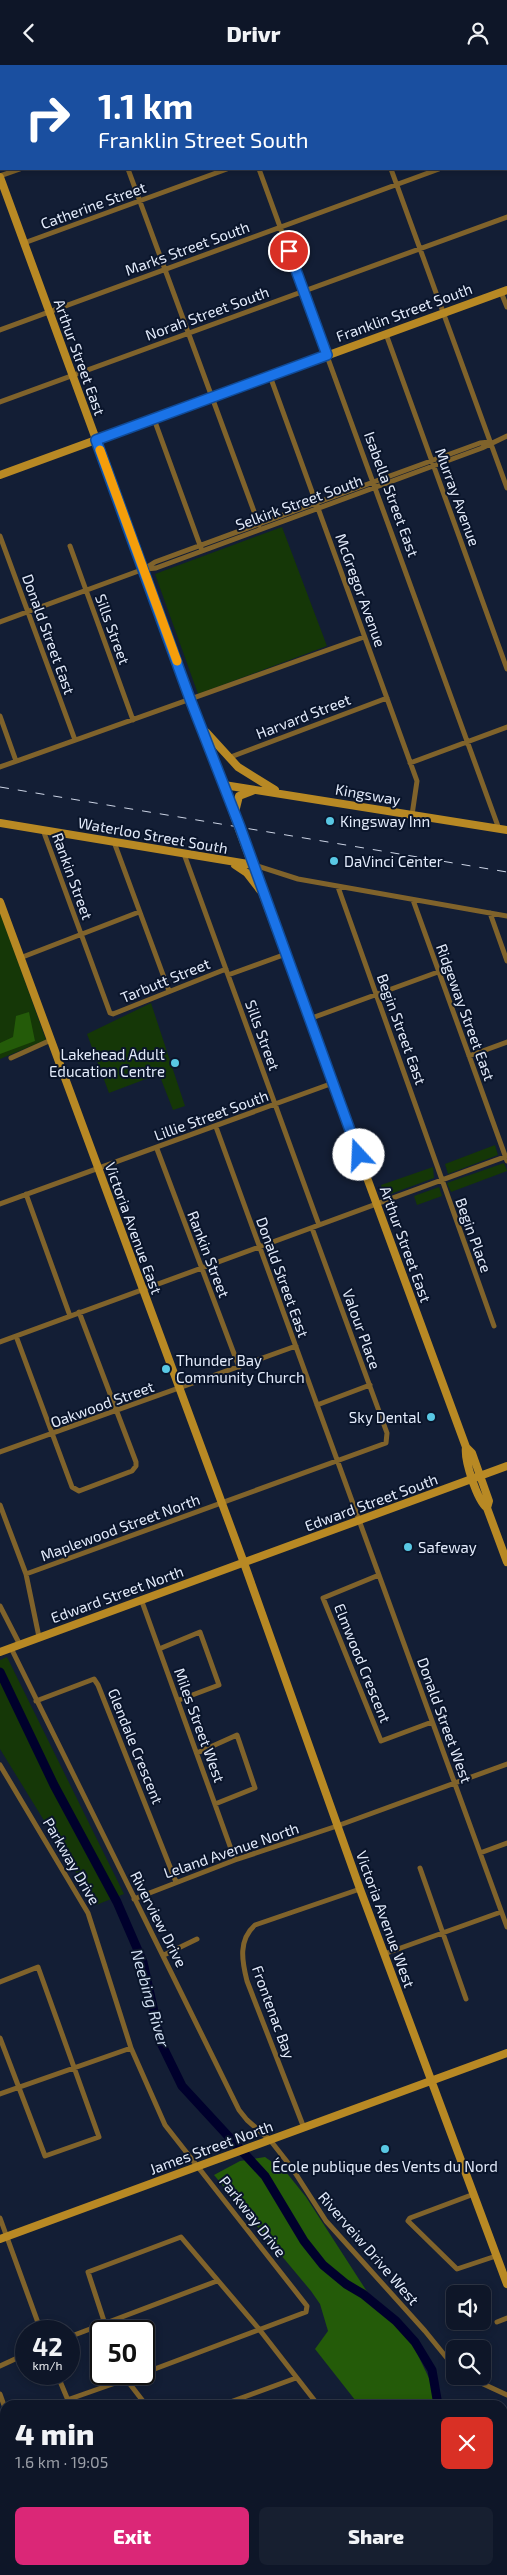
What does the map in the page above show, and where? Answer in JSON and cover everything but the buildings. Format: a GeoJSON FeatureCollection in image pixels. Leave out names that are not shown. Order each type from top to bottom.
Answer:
{"type":"FeatureCollection","features":[{"type":"Feature","properties":{"kind":"main road","name":"Arthur Street East"},"geometry":{"type":"LineString","coordinates":[[0,177],[190,699],[235,813],[376,1204],[466,1447],[472,1453],[476,1478],[489,1501],[487,1508],[507,1562]]}},
{"type":"Feature","properties":{"kind":"main road","name":"Franklin Street South"},"geometry":{"type":"LineString","coordinates":[[0,475],[504,291]]}},
{"type":"Feature","properties":{"kind":"main road"},"geometry":{"type":"LineString","coordinates":[[201,726],[228,758],[249,775],[281,793]]}},
{"type":"Feature","properties":{"kind":"main road","name":"Kingsway"},"geometry":{"type":"LineString","coordinates":[[224,785],[503,830]]}},
{"type":"Feature","properties":{"kind":"main road"},"geometry":{"type":"LineString","coordinates":[[235,813],[239,796],[247,791],[281,793]]}},
{"type":"Feature","properties":{"kind":"main road","name":"Waterloo Street South"},"geometry":{"type":"LineString","coordinates":[[0,823],[254,865]]}},
{"type":"Feature","properties":{"kind":"main road"},"geometry":{"type":"LineString","coordinates":[[231,862],[247,873],[267,901]]}},
{"type":"Feature","properties":{"kind":"main road","name":"Victoria Avenue East"},"geometry":{"type":"LineString","coordinates":[[0,901],[4,924],[20,958],[51,1040],[178,1390],[244,1563]]}},
{"type":"Feature","properties":{"kind":"main road","name":"Edward Street South"},"geometry":{"type":"LineString","coordinates":[[244,1563],[507,1466]]}},
{"type":"Feature","properties":{"kind":"main road","name":"Edward Street North"},"geometry":{"type":"LineString","coordinates":[[6,1650],[141,1599],[244,1563]]}},
{"type":"Feature","properties":{"kind":"main road","name":"Victoria Avenue West"},"geometry":{"type":"LineString","coordinates":[[244,1563],[337,1826],[507,2284]]}},
{"type":"Feature","properties":{"kind":"main road","name":"James Street North"},"geometry":{"type":"LineString","coordinates":[[3,2237],[507,2053]]}},
{"type":"Feature","properties":{"kind":"street"},"geometry":{"type":"LineString","coordinates":[[0,177],[18,170]]}},
{"type":"Feature","properties":{"kind":"street"},"geometry":{"type":"LineString","coordinates":[[128,170],[260,527]]}},
{"type":"Feature","properties":{"kind":"street","name":"Catherine Street"},"geometry":{"type":"LineString","coordinates":[[24,243],[224,170]]}},
{"type":"Feature","properties":{"kind":"street","name":"Isabella Street East"},"geometry":{"type":"LineString","coordinates":[[259,170],[468,741],[503,830]]}},
{"type":"Feature","properties":{"kind":"street"},"geometry":{"type":"LineString","coordinates":[[391,170],[507,488]]}},
{"type":"Feature","properties":{"kind":"street","name":"Marks Street South"},"geometry":{"type":"LineString","coordinates":[[0,330],[436,170]]}},
{"type":"Feature","properties":{"kind":"street","name":"Norah Street South"},"geometry":{"type":"LineString","coordinates":[[0,402],[507,217]]}},
{"type":"Feature","properties":{"kind":"street"},"geometry":{"type":"LineString","coordinates":[[504,291],[507,307]]}},
{"type":"Feature","properties":{"kind":"street","name":"Murray Avenue"},"geometry":{"type":"LineString","coordinates":[[386,334],[507,669]]}},
{"type":"Feature","properties":{"kind":"street","name":"McGregor Avenue"},"geometry":{"type":"LineString","coordinates":[[270,376],[417,781],[412,815]]}},
{"type":"Feature","properties":{"kind":"street"},"geometry":{"type":"LineString","coordinates":[[154,419],[201,548]]}},
{"type":"Feature","properties":{"kind":"street","name":"Selkirk Street South"},"geometry":{"type":"LineString","coordinates":[[0,622],[144,569],[156,568],[201,548],[433,463],[482,448],[490,442],[507,436]]}},
{"type":"Feature","properties":{"kind":"street","name":"Donald Street East"},"geometry":{"type":"LineString","coordinates":[[0,536],[75,741]]}},
{"type":"Feature","properties":{"kind":"street","name":"Sills Street"},"geometry":{"type":"LineString","coordinates":[[70,546],[133,720]]}},
{"type":"Feature","properties":{"kind":"street"},"geometry":{"type":"LineString","coordinates":[[0,767],[364,637]]}},
{"type":"Feature","properties":{"kind":"street","name":"Harvard Street"},"geometry":{"type":"LineString","coordinates":[[228,758],[387,698]]}},
{"type":"Feature","properties":{"kind":"street"},"geometry":{"type":"LineString","coordinates":[[0,716],[16,761]]}},
{"type":"Feature","properties":{"kind":"street"},"geometry":{"type":"LineString","coordinates":[[410,763],[507,727]]}},
{"type":"Feature","properties":{"kind":"street","name":"Rankin Street"},"geometry":{"type":"LineString","coordinates":[[43,829],[109,1011],[113,1014]]}},
{"type":"Feature","properties":{"kind":"street"},"geometry":{"type":"LineString","coordinates":[[114,842],[169,991]]}},
{"type":"Feature","properties":{"kind":"street","name":"Sills Street"},"geometry":{"type":"LineString","coordinates":[[184,854],[319,1225]]}},
{"type":"Feature","properties":{"kind":"street","name":"Waterloo Street South"},"geometry":{"type":"LineString","coordinates":[[254,865],[298,879],[507,916]]}},
{"type":"Feature","properties":{"kind":"street","name":"Begin Street East"},"geometry":{"type":"LineString","coordinates":[[338,887],[441,1180]]}},
{"type":"Feature","properties":{"kind":"street","name":"Ridgeway Street East"},"geometry":{"type":"LineString","coordinates":[[412,900],[506,1158]]}},
{"type":"Feature","properties":{"kind":"street"},"geometry":{"type":"LineString","coordinates":[[20,958],[80,933],[139,912]]}},
{"type":"Feature","properties":{"kind":"street"},"geometry":{"type":"LineString","coordinates":[[490,913],[507,961]]}},
{"type":"Feature","properties":{"kind":"street","name":"Tarbutt Street"},"geometry":{"type":"LineString","coordinates":[[228,975],[286,954]]}},
{"type":"Feature","properties":{"kind":"street","name":"Tarbutt Street"},"geometry":{"type":"LineString","coordinates":[[113,1014],[226,969]]}},
{"type":"Feature","properties":{"kind":"street"},"geometry":{"type":"LineString","coordinates":[[309,1019],[438,972]]}},
{"type":"Feature","properties":{"kind":"street"},"geometry":{"type":"LineString","coordinates":[[11,1058],[51,1040]]}},
{"type":"Feature","properties":{"kind":"street"},"geometry":{"type":"LineString","coordinates":[[469,1056],[507,1042]]}},
{"type":"Feature","properties":{"kind":"street","name":"Lillie Street South"},"geometry":{"type":"LineString","coordinates":[[0,1204],[157,1149],[333,1083]]}},
{"type":"Feature","properties":{"kind":"street","name":"Donald Street East"},"geometry":{"type":"LineString","coordinates":[[216,1127],[360,1520]]}},
{"type":"Feature","properties":{"kind":"street","name":"Rankin Street"},"geometry":{"type":"LineString","coordinates":[[157,1149],[239,1367]]}},
{"type":"Feature","properties":{"kind":"street"},"geometry":{"type":"LineString","coordinates":[[0,1342],[441,1180],[506,1158]]}},
{"type":"Feature","properties":{"kind":"street","name":"Begin Place"},"geometry":{"type":"LineString","coordinates":[[441,1180],[494,1325]]}},
{"type":"Feature","properties":{"kind":"street"},"geometry":{"type":"LineString","coordinates":[[26,1194],[70,1316]]}},
{"type":"Feature","properties":{"kind":"street","name":"Valour Place"},"geometry":{"type":"LineString","coordinates":[[312,1228],[388,1439]]}},
{"type":"Feature","properties":{"kind":"street"},"geometry":{"type":"LineString","coordinates":[[16,1337],[72,1487],[79,1491],[132,1471],[136,1466],[80,1313]]}},
{"type":"Feature","properties":{"kind":"street","name":"Oakwood Street"},"geometry":{"type":"LineString","coordinates":[[0,1452],[296,1347]]}},
{"type":"Feature","properties":{"kind":"street"},"geometry":{"type":"LineString","coordinates":[[317,1405],[370,1385]]}},
{"type":"Feature","properties":{"kind":"street","name":"Maplewood Street North"},"geometry":{"type":"LineString","coordinates":[[26,1573],[339,1462],[383,1445],[388,1439]]}},
{"type":"Feature","properties":{"kind":"street"},"geometry":{"type":"LineString","coordinates":[[0,1505],[26,1573],[40,1637]]}},
{"type":"Feature","properties":{"kind":"street","name":"Donald Street West"},"geometry":{"type":"LineString","coordinates":[[360,1520],[506,1924]]}},
{"type":"Feature","properties":{"kind":"street","name":"Elmwood Crescent"},"geometry":{"type":"LineString","coordinates":[[379,1575],[323,1598],[380,1741],[432,1722]]}},
{"type":"Feature","properties":{"kind":"street","name":"Miles Street West"},"geometry":{"type":"LineString","coordinates":[[141,1599],[179,1700],[234,1860]]}},
{"type":"Feature","properties":{"kind":"street"},"geometry":{"type":"LineString","coordinates":[[0,1606],[20,1645]]}},
{"type":"Feature","properties":{"kind":"street"},"geometry":{"type":"LineString","coordinates":[[159,1649],[200,1632],[219,1685],[179,1700]]}},
{"type":"Feature","properties":{"kind":"street"},"geometry":{"type":"LineString","coordinates":[[6,1650],[36,1701]]}},
{"type":"Feature","properties":{"kind":"street","name":"Glendale Crescent"},"geometry":{"type":"LineString","coordinates":[[36,1701],[94,1679],[176,1881]]}},
{"type":"Feature","properties":{"kind":"street","name":"Riverview Drive"},"geometry":{"type":"LineString","coordinates":[[36,1701],[134,1899],[164,1955],[232,2098],[247,2120],[270,2140]]}},
{"type":"Feature","properties":{"kind":"street"},"geometry":{"type":"LineString","coordinates":[[197,1753],[237,1735],[255,1788],[215,1804]]}},
{"type":"Feature","properties":{"kind":"street","name":"Leland Avenue North"},"geometry":{"type":"LineString","coordinates":[[134,1899],[176,1881],[234,1860],[337,1826],[507,1764]]}},
{"type":"Feature","properties":{"kind":"street","name":"Parkway Drive"},"geometry":{"type":"LineString","coordinates":[[0,1765],[88,1913],[131,2049],[165,2125],[307,2306],[306,2312],[155,2368]]}},
{"type":"Feature","properties":{"kind":"street"},"geometry":{"type":"LineString","coordinates":[[480,1853],[507,1843]]}},
{"type":"Feature","properties":{"kind":"street"},"geometry":{"type":"LineString","coordinates":[[420,1868],[466,1999]]}},
{"type":"Feature","properties":{"kind":"street","name":"Frontenac Bay"},"geometry":{"type":"LineString","coordinates":[[304,2128],[247,1981],[243,1967],[242,1944],[247,1932],[255,1925],[360,1889]]}},
{"type":"Feature","properties":{"kind":"street"},"geometry":{"type":"LineString","coordinates":[[384,1954],[501,1912]]}},
{"type":"Feature","properties":{"kind":"street"},"geometry":{"type":"LineString","coordinates":[[164,1955],[197,1939]]}},
{"type":"Feature","properties":{"kind":"street"},"geometry":{"type":"LineString","coordinates":[[0,1982],[38,1967],[99,2137],[45,2156],[17,2087],[0,2038]]}},
{"type":"Feature","properties":{"kind":"street"},"geometry":{"type":"LineString","coordinates":[[0,2094],[131,2049]]}},
{"type":"Feature","properties":{"kind":"street","name":"Riverveiw Drive West"},"geometry":{"type":"LineString","coordinates":[[270,2140],[292,2167],[326,2221],[446,2357]]}},
{"type":"Feature","properties":{"kind":"street"},"geometry":{"type":"LineString","coordinates":[[474,2195],[410,2218],[408,2221],[457,2269],[496,2256]]}},
{"type":"Feature","properties":{"kind":"street"},"geometry":{"type":"LineString","coordinates":[[0,2218],[3,2237],[37,2320]]}},
{"type":"Feature","properties":{"kind":"street"},"geometry":{"type":"LineString","coordinates":[[104,2320],[88,2272],[181,2237],[259,2329],[314,2400]]}},
{"type":"Feature","properties":{"kind":"street"},"geometry":{"type":"LineString","coordinates":[[113,2320],[217,2281]]}},
{"type":"Feature","properties":{"kind":"street"},"geometry":{"type":"LineString","coordinates":[[497,2323],[507,2319]]}},
{"type":"Feature","properties":{"kind":"street"},"geometry":{"type":"LineString","coordinates":[[0,2367],[15,2360]]}},
{"type":"Feature","properties":{"kind":"street"},"geometry":{"type":"LineString","coordinates":[[236,2400],[296,2378]]}},
{"type":"Feature","properties":{"kind":"street"},"geometry":{"type":"LineString","coordinates":[[62,2385],[68,2400]]}},
{"type":"Feature","properties":{"kind":"street","name":"Parkway Drive"},"geometry":{"type":"LineString","coordinates":[[74,2400],[111,2385]]}},
{"type":"Feature","properties":{"kind":"street"},"geometry":{"type":"LineString","coordinates":[[131,2385],[142,2400]]}},
{"type":"Feature","properties":{"kind":"street"},"geometry":{"type":"LineString","coordinates":[[485,2385],[507,2395]]}},
{"type":"Feature","properties":{"kind":"green space"},"geometry":{"type":"Polygon","coordinates":[[[282,527],[327,646],[198,694],[155,574],[282,527]]]}},
{"type":"Feature","properties":{"kind":"green space"},"geometry":{"type":"Polygon","coordinates":[[[0,912],[46,1040],[0,1059],[0,912]]]}},
{"type":"Feature","properties":{"kind":"green space"},"geometry":{"type":"Polygon","coordinates":[[[151,1003],[185,1106],[173,1110],[159,1074],[109,1093],[87,1034],[151,1003]]]}},
{"type":"Feature","properties":{"kind":"green space"},"geometry":{"type":"Polygon","coordinates":[[[29,1012],[35,1041],[0,1054],[0,1043],[13,1037],[16,1016],[29,1012]]]}},
{"type":"Feature","properties":{"kind":"green space"},"geometry":{"type":"Polygon","coordinates":[[[495,1145],[498,1155],[448,1174],[445,1164],[495,1145]]]}},
{"type":"Feature","properties":{"kind":"green space"},"geometry":{"type":"Polygon","coordinates":[[[504,1163],[507,1171],[451,1192],[447,1183],[504,1163]]]}},
{"type":"Feature","properties":{"kind":"green space"},"geometry":{"type":"Polygon","coordinates":[[[433,1167],[434,1178],[385,1196],[381,1185],[433,1167]]]}},
{"type":"Feature","properties":{"kind":"green space"},"geometry":{"type":"Polygon","coordinates":[[[439,1187],[442,1196],[417,1205],[414,1196],[439,1187]]]}},
{"type":"Feature","properties":{"kind":"green space"},"geometry":{"type":"Polygon","coordinates":[[[7,1657],[124,1894],[96,1905],[0,1749],[0,1660],[7,1657]]]}},
{"type":"Feature","properties":{"kind":"green space"},"geometry":{"type":"Polygon","coordinates":[[[265,2157],[286,2172],[306,2197],[375,2304],[413,2345],[440,2400],[355,2400],[315,2349],[328,2331],[320,2304],[214,2175],[240,2161],[265,2157]]]}},
{"type":"Feature","properties":{"kind":"waterway","name":"Neebing River"},"geometry":{"type":"LineString","coordinates":[[0,1672],[54,1785],[117,1902],[143,1962],[161,2043],[182,2086],[265,2176],[304,2241],[323,2265],[396,2321],[415,2342],[432,2370],[437,2400]]}},
{"type":"Feature","properties":{"kind":"railway"},"geometry":{"type":"LineString","coordinates":[[0,787],[507,872]]}},
{"type":"Feature","properties":{"kind":"slow traffic"},"geometry":{"type":"LineString","coordinates":[[100,450],[177,661]]}},
{"type":"Feature","properties":{"kind":"place","name":"Kingsway Inn"},"geometry":{"type":"Point","coordinates":[330,821]}},
{"type":"Feature","properties":{"kind":"place","name":"DaVinci Center"},"geometry":{"type":"Point","coordinates":[334,861]}},
{"type":"Feature","properties":{"kind":"place","name":"Lakehead Adult Education Centre"},"geometry":{"type":"Point","coordinates":[175,1063]}},
{"type":"Feature","properties":{"kind":"place","name":"Thunder Bay Community Church"},"geometry":{"type":"Point","coordinates":[166,1369]}},
{"type":"Feature","properties":{"kind":"place","name":"Sky Dental"},"geometry":{"type":"Point","coordinates":[431,1417]}},
{"type":"Feature","properties":{"kind":"place","name":"Safeway"},"geometry":{"type":"Point","coordinates":[408,1547]}},
{"type":"Feature","properties":{"kind":"place","name":"École publique des Vents du Nord"},"geometry":{"type":"Point","coordinates":[385,2149]}},
{"type":"Feature","properties":{"kind":"route"},"geometry":{"type":"LineString","coordinates":[[289,251],[327,355],[96,440],[190,699],[240,827],[359,1155]]}}]}
